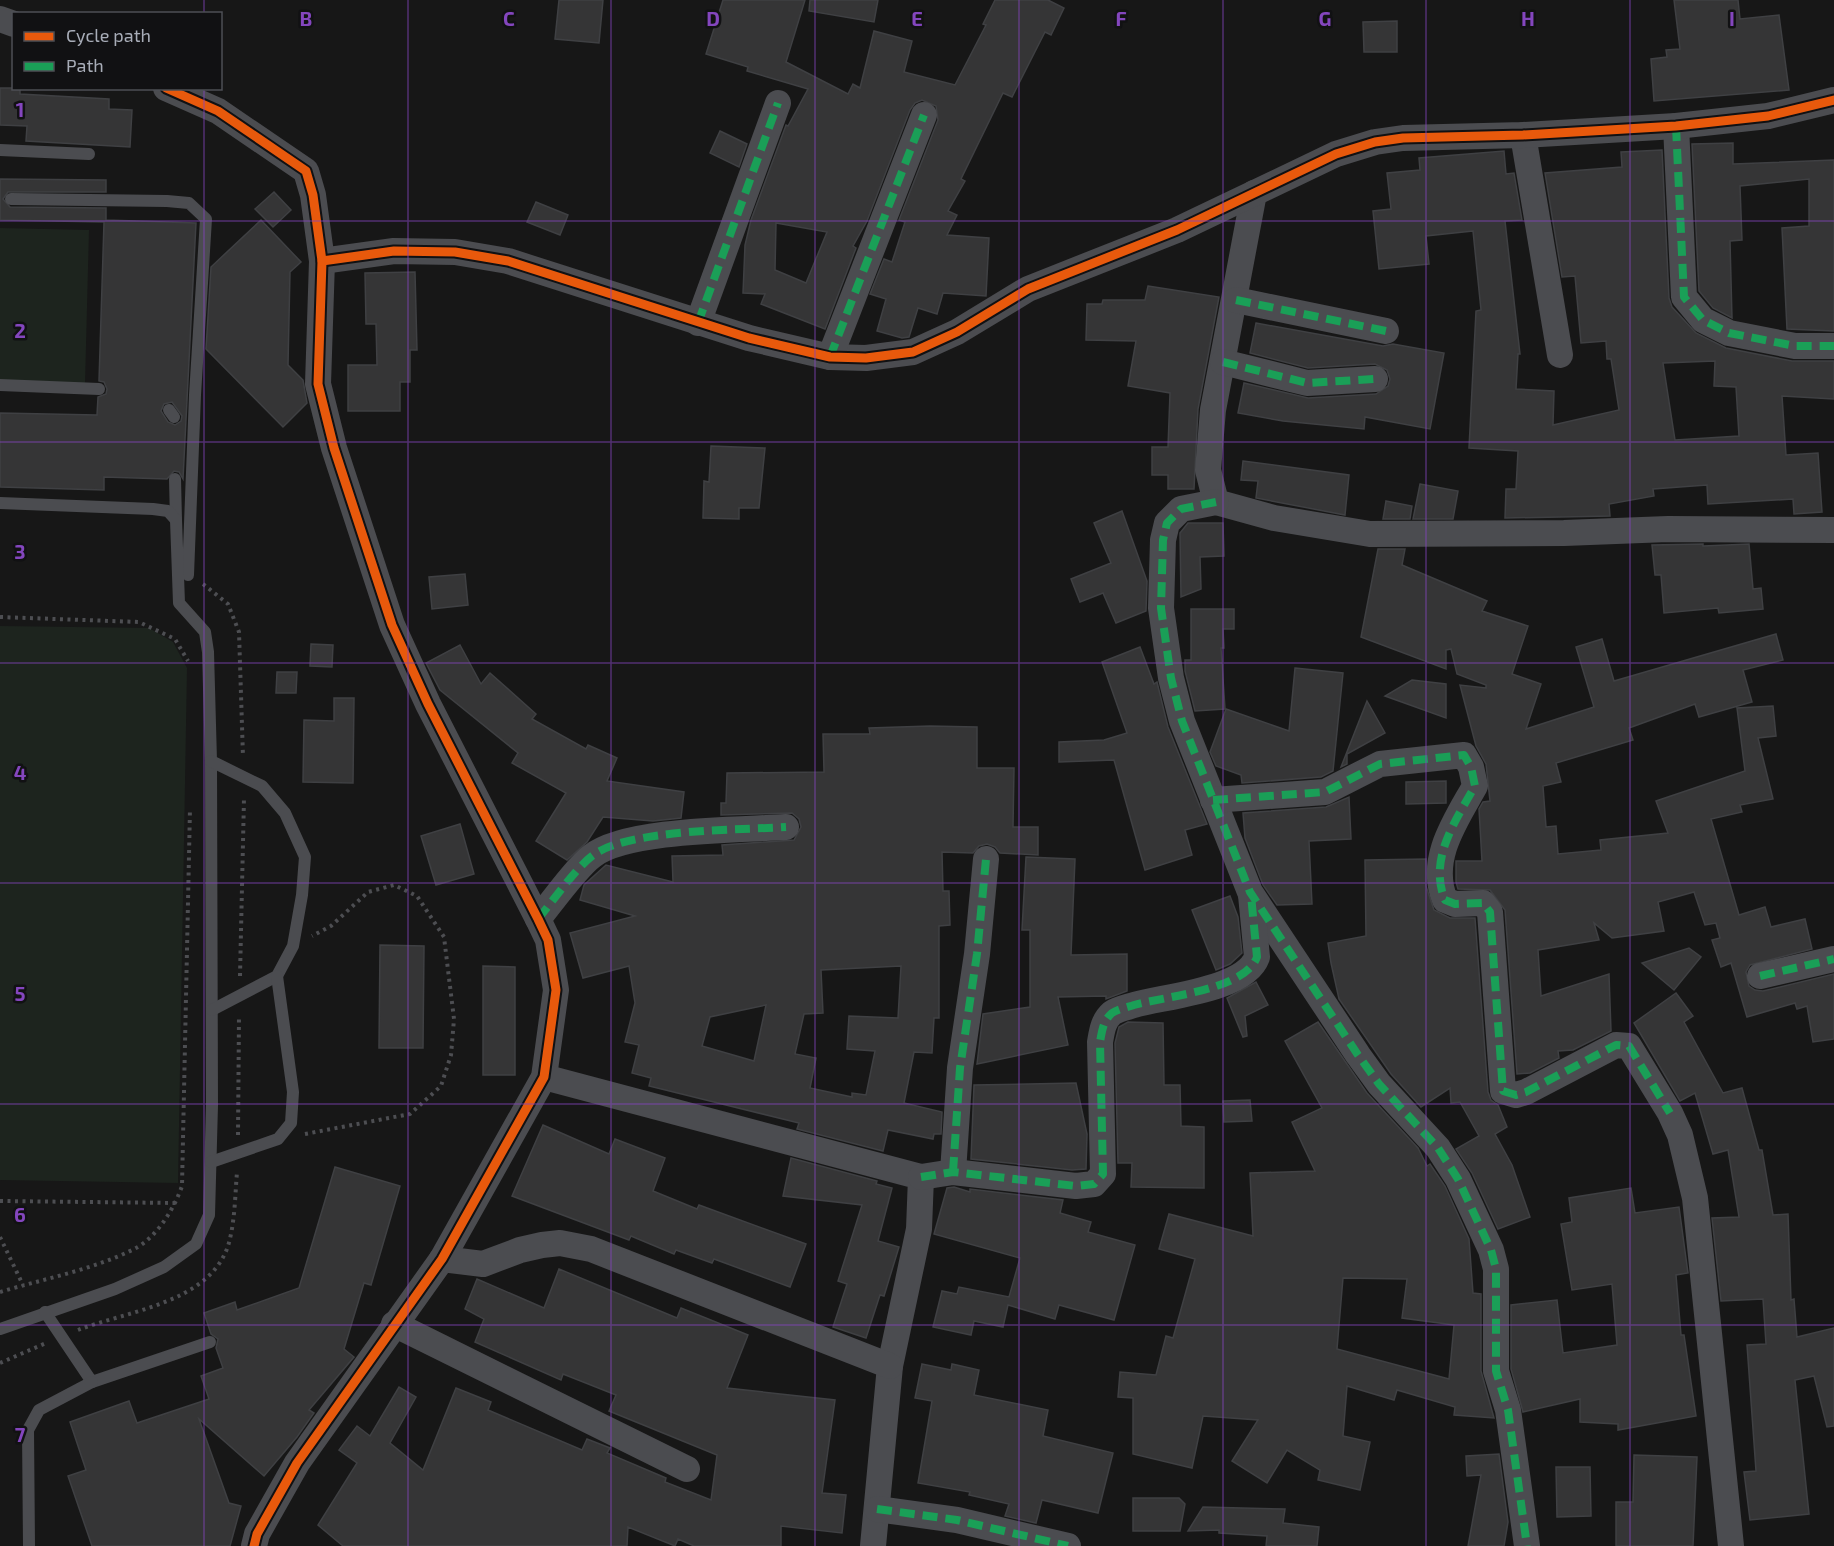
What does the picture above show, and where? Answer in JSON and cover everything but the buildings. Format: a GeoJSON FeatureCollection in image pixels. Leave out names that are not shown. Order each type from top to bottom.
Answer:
{"type":"FeatureCollection","features":[{"type":"Feature","properties":{"kind":"street"},"geometry":{"type":"LineString","coordinates":[[171,90],[218,111],[306,171],[314,195],[322,261],[318,384],[334,448],[392,624],[428,704],[548,940],[556,990],[544,1077],[442,1258],[297,1463],[257,1534],[254,1546]]}},
{"type":"Feature","properties":{"kind":"street"},"geometry":{"type":"LineString","coordinates":[[322,261],[394,251],[455,252],[497,259],[698,323],[830,357],[866,358],[913,352],[957,332],[1028,289],[1176,230],[1336,154],[1375,142],[1403,138],[1523,135],[1676,126],[1768,116],[1834,100]]}},
{"type":"Feature","properties":{"kind":"street"},"geometry":{"type":"LineString","coordinates":[[698,323],[778,103]]}},
{"type":"Feature","properties":{"kind":"street"},"geometry":{"type":"LineString","coordinates":[[830,357],[924,115]]}},
{"type":"Feature","properties":{"kind":"street"},"geometry":{"type":"LineString","coordinates":[[1676,126],[1684,297],[1703,320],[1729,333],[1795,346],[1834,346]]}},
{"type":"Feature","properties":{"kind":"street"},"geometry":{"type":"LineString","coordinates":[[1523,135],[1560,356]]}},
{"type":"Feature","properties":{"kind":"street"},"geometry":{"type":"LineString","coordinates":[[1216,502],[1208,470],[1214,410],[1254,193]]}},
{"type":"Feature","properties":{"kind":"street"},"geometry":{"type":"LineString","coordinates":[[1236,300],[1386,331]]}},
{"type":"Feature","properties":{"kind":"street"},"geometry":{"type":"LineString","coordinates":[[1223,362],[1307,383],[1375,379]]}},
{"type":"Feature","properties":{"kind":"street"},"geometry":{"type":"LineString","coordinates":[[1527,1546],[1508,1410],[1496,1371],[1496,1269],[1474,1210],[1438,1148],[1379,1084],[1250,892],[1182,721],[1172,678],[1161,608],[1167,523],[1181,509],[1216,502],[1274,518],[1370,534],[1564,533],[1668,529],[1834,530]]}},
{"type":"Feature","properties":{"kind":"street"},"geometry":{"type":"LineString","coordinates":[[1213,800],[1325,792],[1380,764],[1464,755],[1471,767],[1475,786],[1445,841],[1439,866],[1442,893],[1445,900],[1455,904],[1483,903],[1490,912],[1503,1091],[1516,1095],[1526,1092],[1616,1045],[1629,1046],[1670,1113],[1680,1135],[1695,1198],[1731,1546]]}},
{"type":"Feature","properties":{"kind":"street"},"geometry":{"type":"LineString","coordinates":[[538,919],[590,857],[616,844],[671,835],[786,827]]}},
{"type":"Feature","properties":{"kind":"street"},"geometry":{"type":"LineString","coordinates":[[953,1172],[960,1068],[977,954],[986,859]]}},
{"type":"Feature","properties":{"kind":"street"},"geometry":{"type":"LineString","coordinates":[[544,1077],[921,1177],[953,1172],[1076,1186],[1094,1184],[1103,1174],[1100,1042],[1103,1024],[1114,1012],[1202,990],[1242,976],[1253,966],[1257,957],[1250,892]]}},
{"type":"Feature","properties":{"kind":"street"},"geometry":{"type":"LineString","coordinates":[[1760,976],[1834,959]]}},
{"type":"Feature","properties":{"kind":"street"},"geometry":{"type":"LineString","coordinates":[[873,1546],[890,1366],[919,1229],[921,1177]]}},
{"type":"Feature","properties":{"kind":"street"},"geometry":{"type":"LineString","coordinates":[[442,1258],[483,1264],[542,1245],[560,1243],[591,1249],[890,1366]]}},
{"type":"Feature","properties":{"kind":"street"},"geometry":{"type":"LineString","coordinates":[[394,1324],[687,1469]]}},
{"type":"Feature","properties":{"kind":"street"},"geometry":{"type":"LineString","coordinates":[[877,1509],[957,1520],[1068,1546]]}},
{"type":"Feature","properties":{"kind":"lane"},"geometry":{"type":"LineString","coordinates":[[0,150],[89,154]]}},
{"type":"Feature","properties":{"kind":"lane"},"geometry":{"type":"LineString","coordinates":[[11,200],[189,203],[206,219],[195,395],[188,575]]}},
{"type":"Feature","properties":{"kind":"lane"},"geometry":{"type":"LineString","coordinates":[[0,385],[99,389]]}},
{"type":"Feature","properties":{"kind":"lane"},"geometry":{"type":"LineString","coordinates":[[0,1329],[125,1285],[164,1267],[196,1244],[209,1215],[212,1010],[211,761],[206,642],[205,632],[179,603],[175,479]]}},
{"type":"Feature","properties":{"kind":"lane"},"geometry":{"type":"LineString","coordinates":[[0,503],[153,508],[168,511],[176,520]]}},
{"type":"Feature","properties":{"kind":"lane"},"geometry":{"type":"LineString","coordinates":[[211,761],[262,786],[285,813],[305,857],[302,895],[293,946],[277,976],[212,1010]]}},
{"type":"Feature","properties":{"kind":"lane"},"geometry":{"type":"LineString","coordinates":[[211,1162],[278,1139],[291,1123],[293,1092],[277,976]]}},
{"type":"Feature","properties":{"kind":"lane"},"geometry":{"type":"LineString","coordinates":[[45,1312],[92,1382]]}},
{"type":"Feature","properties":{"kind":"lane"},"geometry":{"type":"LineString","coordinates":[[29,1546],[28,1430],[39,1410],[92,1382],[210,1342]]}},
{"type":"Feature","properties":{"kind":"path"},"geometry":{"type":"LineString","coordinates":[[0,617],[139,622],[175,639],[191,668]]}},
{"type":"Feature","properties":{"kind":"path"},"geometry":{"type":"LineString","coordinates":[[0,1292],[138,1247],[176,1203],[183,1186],[190,802]]}},
{"type":"Feature","properties":{"kind":"path"},"geometry":{"type":"LineString","coordinates":[[278,1139],[410,1114],[441,1086],[451,1055],[454,1019],[444,937],[417,896],[394,885],[368,892],[331,926],[293,946]]}},
{"type":"Feature","properties":{"kind":"path"},"geometry":{"type":"LineString","coordinates":[[0,1201],[176,1203]]}},
{"type":"Feature","properties":{"kind":"path"},"geometry":{"type":"LineString","coordinates":[[0,1237],[23,1285]]}},
{"type":"Feature","properties":{"kind":"shaded area"},"geometry":{"type":"Polygon","coordinates":[[[0,228],[89,230],[85,384],[0,382],[0,228]]]}},
{"type":"Feature","properties":{"kind":"shaded area"},"geometry":{"type":"Polygon","coordinates":[[[0,626],[149,628],[173,642],[187,668],[178,1183],[0,1180],[0,626]]]}},
{"type":"Feature","properties":{"kind":"marked path"},"geometry":{"type":"LineString","coordinates":[[698,323],[778,103]]}},
{"type":"Feature","properties":{"kind":"marked path"},"geometry":{"type":"LineString","coordinates":[[830,357],[924,115]]}},
{"type":"Feature","properties":{"kind":"marked path"},"geometry":{"type":"LineString","coordinates":[[1676,126],[1684,297],[1703,320],[1729,333],[1795,346],[1834,346]]}},
{"type":"Feature","properties":{"kind":"marked path"},"geometry":{"type":"LineString","coordinates":[[1236,300],[1386,331]]}},
{"type":"Feature","properties":{"kind":"marked path"},"geometry":{"type":"LineString","coordinates":[[1223,362],[1307,383],[1375,379]]}},
{"type":"Feature","properties":{"kind":"marked path"},"geometry":{"type":"LineString","coordinates":[[1216,502],[1181,509],[1167,523],[1163,540],[1161,608],[1171,678],[1182,721],[1250,892],[1379,1084],[1438,1148],[1458,1179],[1491,1250],[1496,1269],[1496,1371],[1508,1410],[1527,1546]]}},
{"type":"Feature","properties":{"kind":"marked path"},"geometry":{"type":"LineString","coordinates":[[1213,800],[1325,792],[1380,764],[1464,755],[1471,767],[1475,786],[1446,840],[1440,870],[1441,885],[1445,900],[1455,904],[1483,903],[1490,912],[1503,1091],[1516,1095],[1526,1092],[1616,1045],[1629,1046],[1670,1113]]}},
{"type":"Feature","properties":{"kind":"marked path"},"geometry":{"type":"LineString","coordinates":[[538,919],[586,861],[608,847],[630,840],[684,832],[786,827]]}},
{"type":"Feature","properties":{"kind":"marked path"},"geometry":{"type":"LineString","coordinates":[[953,1172],[960,1068],[977,954],[986,859]]}},
{"type":"Feature","properties":{"kind":"marked path"},"geometry":{"type":"LineString","coordinates":[[921,1177],[953,1172],[1076,1186],[1094,1184],[1103,1174],[1100,1042],[1103,1026],[1112,1013],[1123,1008],[1203,990],[1237,977],[1250,968],[1257,957],[1251,895]]}},
{"type":"Feature","properties":{"kind":"marked path"},"geometry":{"type":"LineString","coordinates":[[1760,976],[1834,959]]}},
{"type":"Feature","properties":{"kind":"marked path"},"geometry":{"type":"LineString","coordinates":[[877,1509],[957,1520],[1068,1546]]}},
{"type":"Feature","properties":{"kind":"cycle path"},"geometry":{"type":"LineString","coordinates":[[171,90],[218,111],[306,171],[313,195],[322,261],[318,384],[334,448],[392,625],[428,704],[548,940],[556,990],[544,1077],[442,1259],[297,1463],[257,1534],[254,1546]]}},
{"type":"Feature","properties":{"kind":"cycle path"},"geometry":{"type":"LineString","coordinates":[[322,261],[394,251],[455,252],[508,261],[749,338],[830,357],[866,358],[913,352],[957,332],[1028,289],[1177,230],[1336,154],[1375,142],[1403,138],[1523,135],[1676,126],[1768,116],[1834,100]]}}]}
